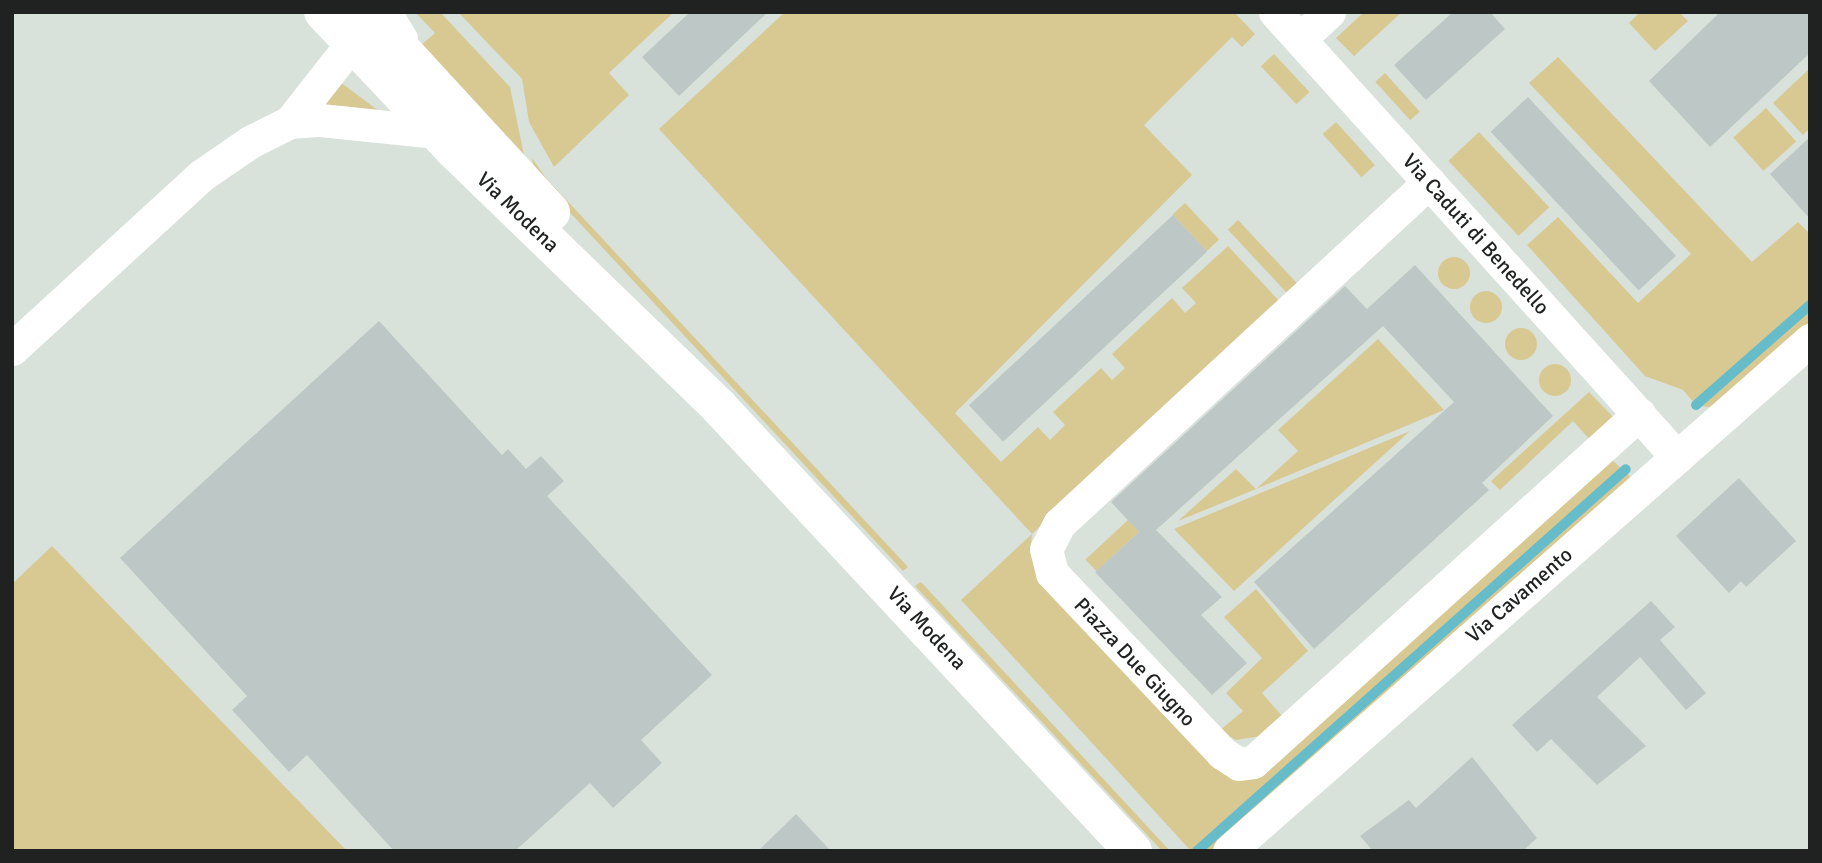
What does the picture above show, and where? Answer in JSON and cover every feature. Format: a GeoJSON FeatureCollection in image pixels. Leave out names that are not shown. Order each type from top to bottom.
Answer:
{"type":"FeatureCollection","features":[{"type":"Feature","properties":{"kind":"main road","name":"Via Modena"},"geometry":{"type":"LineString","coordinates":[[323,12],[359,28],[438,85],[719,407],[1133,851]]}},
{"type":"Feature","properties":{"kind":"main road","name":"Via Modena"},"geometry":{"type":"LineString","coordinates":[[359,28],[437,132],[719,407]]}},
{"type":"Feature","properties":{"kind":"street","name":"Via Caduti di Benedello"},"geometry":{"type":"LineString","coordinates":[[1275,12],[1677,457]]}},
{"type":"Feature","properties":{"kind":"street"},"geometry":{"type":"LineString","coordinates":[[1300,39],[1329,12]]}},
{"type":"Feature","properties":{"kind":"street"},"geometry":{"type":"LineString","coordinates":[[12,349],[202,175],[290,122],[359,28]]}},
{"type":"Feature","properties":{"kind":"street"},"geometry":{"type":"LineString","coordinates":[[290,122],[364,120],[437,132]]}},
{"type":"Feature","properties":{"kind":"street","name":"Piazza Due Giugno"},"geometry":{"type":"LineString","coordinates":[[1429,182],[1059,524],[1046,549],[1052,573],[1222,753],[1239,764],[1253,762],[1639,414]]}},
{"type":"Feature","properties":{"kind":"street","name":"Via Cavamento"},"geometry":{"type":"LineString","coordinates":[[1229,851],[1810,340]]}},
{"type":"Feature","properties":{"kind":"lane"},"geometry":{"type":"LineString","coordinates":[[395,12],[438,85]]}},
{"type":"Feature","properties":{"kind":"shaded area"},"geometry":{"type":"Polygon","coordinates":[[[415,12],[440,12],[510,87],[525,160],[419,47],[435,33],[415,12]]]}},
{"type":"Feature","properties":{"kind":"shaded area"},"geometry":{"type":"Polygon","coordinates":[[[458,12],[674,12],[609,73],[629,95],[554,167],[529,122],[522,79],[458,12]]]}},
{"type":"Feature","properties":{"kind":"shaded area"},"geometry":{"type":"Polygon","coordinates":[[[785,12],[1234,12],[1255,34],[1242,47],[1232,37],[1144,125],[1192,175],[955,413],[1001,462],[1038,427],[1050,440],[1065,425],[1053,412],[1101,368],[1112,380],[1125,368],[1112,354],[1172,298],[1185,313],[1196,303],[1182,288],[1228,246],[1281,303],[1032,534],[659,129],[785,12]]]}},
{"type":"Feature","properties":{"kind":"shaded area"},"geometry":{"type":"Polygon","coordinates":[[[1364,12],[1402,12],[1354,56],[1336,38],[1364,12]]]}},
{"type":"Feature","properties":{"kind":"shaded area"},"geometry":{"type":"Polygon","coordinates":[[[1640,12],[1679,12],[1688,21],[1655,51],[1629,23],[1640,12]]]}},
{"type":"Feature","properties":{"kind":"shaded area"},"geometry":{"type":"Polygon","coordinates":[[[1274,54],[1309,92],[1296,104],[1261,66],[1274,54]]]}},
{"type":"Feature","properties":{"kind":"shaded area"},"geometry":{"type":"Polygon","coordinates":[[[1558,57],[1752,262],[1798,222],[1810,234],[1810,326],[1714,408],[1696,405],[1683,390],[1645,376],[1527,245],[1558,217],[1638,303],[1691,254],[1529,83],[1558,57]]]}},
{"type":"Feature","properties":{"kind":"shaded area"},"geometry":{"type":"Polygon","coordinates":[[[1810,68],[1810,128],[1803,135],[1773,103],[1810,68]]]}},
{"type":"Feature","properties":{"kind":"shaded area"},"geometry":{"type":"Polygon","coordinates":[[[1385,73],[1420,112],[1410,120],[1375,82],[1385,73]]]}},
{"type":"Feature","properties":{"kind":"shaded area"},"geometry":{"type":"Polygon","coordinates":[[[340,82],[379,111],[312,110],[340,82]]]}},
{"type":"Feature","properties":{"kind":"shaded area"},"geometry":{"type":"Polygon","coordinates":[[[1766,108],[1796,141],[1763,171],[1733,137],[1766,108]]]}},
{"type":"Feature","properties":{"kind":"shaded area"},"geometry":{"type":"Polygon","coordinates":[[[1336,122],[1375,165],[1361,177],[1323,134],[1336,122]]]}},
{"type":"Feature","properties":{"kind":"shaded area"},"geometry":{"type":"Polygon","coordinates":[[[1479,132],[1549,207],[1519,236],[1448,161],[1479,132]]]}},
{"type":"Feature","properties":{"kind":"shaded area"},"geometry":{"type":"Polygon","coordinates":[[[532,158],[546,178],[908,567],[903,571],[535,175],[532,158]]]}},
{"type":"Feature","properties":{"kind":"shaded area"},"geometry":{"type":"Polygon","coordinates":[[[1185,203],[1219,240],[1207,251],[1173,215],[1185,203]]]}},
{"type":"Feature","properties":{"kind":"shaded area"},"geometry":{"type":"Polygon","coordinates":[[[1238,220],[1299,285],[1288,295],[1228,230],[1238,220]]]}},
{"type":"Feature","properties":{"kind":"shaded area"},"geometry":{"type":"Polygon","coordinates":[[[1454,257],[1465,262],[1470,273],[1465,284],[1454,289],[1443,284],[1438,273],[1443,262],[1454,257]]]}},
{"type":"Feature","properties":{"kind":"shaded area"},"geometry":{"type":"Polygon","coordinates":[[[1486,291],[1498,295],[1502,307],[1498,319],[1486,323],[1474,319],[1470,307],[1474,295],[1486,291]]]}},
{"type":"Feature","properties":{"kind":"shaded area"},"geometry":{"type":"Polygon","coordinates":[[[1521,328],[1533,332],[1537,344],[1533,356],[1521,360],[1509,356],[1505,344],[1509,332],[1521,328]]]}},
{"type":"Feature","properties":{"kind":"shaded area"},"geometry":{"type":"Polygon","coordinates":[[[1378,339],[1444,410],[1256,489],[1298,451],[1278,430],[1378,339]]]}},
{"type":"Feature","properties":{"kind":"shaded area"},"geometry":{"type":"Polygon","coordinates":[[[1555,364],[1567,368],[1571,380],[1567,392],[1555,396],[1543,392],[1539,380],[1543,368],[1555,364]]]}},
{"type":"Feature","properties":{"kind":"shaded area"},"geometry":{"type":"Polygon","coordinates":[[[1589,392],[1616,420],[1592,442],[1573,421],[1500,490],[1491,481],[1589,392]]]}},
{"type":"Feature","properties":{"kind":"shaded area"},"geometry":{"type":"Polygon","coordinates":[[[1410,431],[1234,591],[1174,529],[1410,431]]]}},
{"type":"Feature","properties":{"kind":"shaded area"},"geometry":{"type":"Polygon","coordinates":[[[1610,458],[1635,481],[1214,851],[1191,851],[961,600],[1032,534],[1031,551],[1227,772],[1610,458]]]}},
{"type":"Feature","properties":{"kind":"shaded area"},"geometry":{"type":"Polygon","coordinates":[[[1236,469],[1256,489],[1178,521],[1236,469]]]}},
{"type":"Feature","properties":{"kind":"shaded area"},"geometry":{"type":"Polygon","coordinates":[[[1128,520],[1139,532],[1096,571],[1086,560],[1128,520]]]}},
{"type":"Feature","properties":{"kind":"shaded area"},"geometry":{"type":"Polygon","coordinates":[[[52,546],[347,851],[12,851],[12,584],[52,546]]]}},
{"type":"Feature","properties":{"kind":"shaded area"},"geometry":{"type":"Polygon","coordinates":[[[921,582],[1170,851],[1162,851],[915,586],[921,582]]]}},
{"type":"Feature","properties":{"kind":"shaded area"},"geometry":{"type":"Polygon","coordinates":[[[1256,589],[1308,651],[1262,693],[1283,717],[1261,736],[1236,740],[1219,731],[1243,711],[1226,693],[1262,658],[1224,617],[1256,589]]]}},
{"type":"Feature","properties":{"kind":"building"},"geometry":{"type":"Polygon","coordinates":[[[690,12],[768,12],[679,96],[642,57],[690,12]]]}},
{"type":"Feature","properties":{"kind":"building"},"geometry":{"type":"Polygon","coordinates":[[[1453,12],[1490,12],[1505,29],[1426,100],[1394,65],[1453,12]]]}},
{"type":"Feature","properties":{"kind":"building"},"geometry":{"type":"Polygon","coordinates":[[[1720,12],[1810,12],[1810,53],[1710,147],[1649,81],[1720,12]]]}},
{"type":"Feature","properties":{"kind":"building"},"geometry":{"type":"Polygon","coordinates":[[[1528,97],[1676,256],[1639,290],[1491,132],[1528,97]]]}},
{"type":"Feature","properties":{"kind":"building"},"geometry":{"type":"Polygon","coordinates":[[[1810,137],[1810,219],[1770,174],[1810,137]]]}},
{"type":"Feature","properties":{"kind":"building"},"geometry":{"type":"Polygon","coordinates":[[[1173,215],[1207,252],[1003,442],[969,405],[1173,215]]]}},
{"type":"Feature","properties":{"kind":"building"},"geometry":{"type":"Polygon","coordinates":[[[1415,265],[1553,416],[1482,483],[1489,490],[1314,649],[1254,582],[1454,402],[1383,326],[1156,530],[1222,597],[1201,615],[1247,663],[1212,695],[1095,572],[1139,532],[1111,502],[1345,286],[1367,309],[1415,265]]]}},
{"type":"Feature","properties":{"kind":"building"},"geometry":{"type":"Polygon","coordinates":[[[379,321],[502,455],[508,449],[526,469],[541,456],[564,481],[547,496],[712,675],[641,740],[662,763],[613,808],[590,783],[515,851],[394,851],[307,755],[289,772],[232,710],[247,696],[120,558],[379,321]]]}},
{"type":"Feature","properties":{"kind":"building"},"geometry":{"type":"Polygon","coordinates":[[[1739,478],[1796,541],[1746,587],[1741,581],[1729,593],[1676,536],[1739,478]]]}},
{"type":"Feature","properties":{"kind":"building"},"geometry":{"type":"Polygon","coordinates":[[[1651,601],[1675,627],[1660,640],[1706,693],[1686,710],[1640,657],[1597,697],[1646,746],[1597,785],[1551,739],[1537,752],[1512,725],[1651,601]]]}},
{"type":"Feature","properties":{"kind":"building"},"geometry":{"type":"Polygon","coordinates":[[[1472,757],[1537,838],[1523,851],[1373,851],[1360,836],[1409,800],[1416,808],[1472,757]]]}},
{"type":"Feature","properties":{"kind":"building"},"geometry":{"type":"Polygon","coordinates":[[[796,814],[831,851],[758,851],[796,814]]]}},
{"type":"Feature","properties":{"kind":"waterway"},"geometry":{"type":"LineString","coordinates":[[1696,405],[1810,305]]}},
{"type":"Feature","properties":{"kind":"waterway"},"geometry":{"type":"LineString","coordinates":[[1197,851],[1626,469]]}}]}
